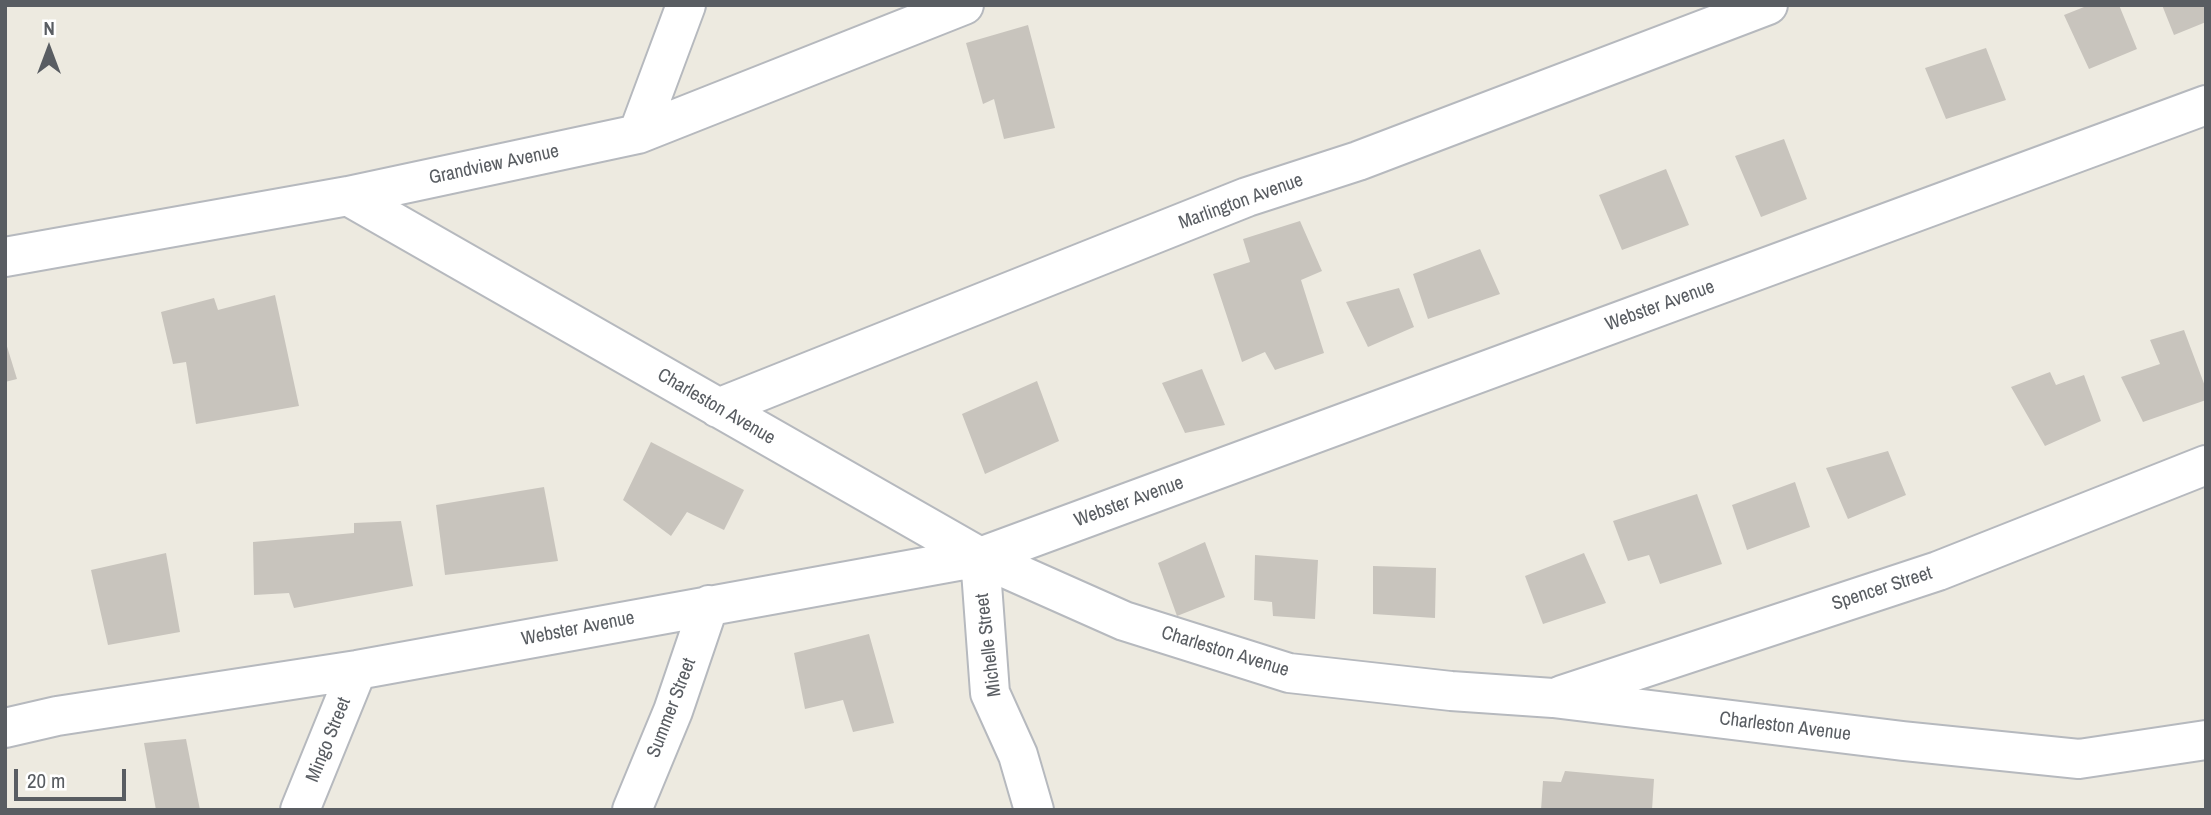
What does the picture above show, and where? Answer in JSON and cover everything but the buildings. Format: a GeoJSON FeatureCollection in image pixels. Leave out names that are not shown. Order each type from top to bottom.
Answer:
{"type":"FeatureCollection","features":[{"type":"Feature","properties":{"kind":"street"},"geometry":{"type":"LineString","coordinates":[[638,134],[686,5]]}},
{"type":"Feature","properties":{"kind":"street","name":"Marlington Avenue"},"geometry":{"type":"LineString","coordinates":[[718,408],[1248,197],[1371,156],[1768,5]]}},
{"type":"Feature","properties":{"kind":"street","name":"Grandview Avenue"},"geometry":{"type":"LineString","coordinates":[[5,257],[348,196],[638,134],[951,9]]}},
{"type":"Feature","properties":{"kind":"street","name":"Webster Avenue"},"geometry":{"type":"LineString","coordinates":[[5,728],[57,716],[357,670],[979,557],[2206,105]]}},
{"type":"Feature","properties":{"kind":"street","name":"Charleston Avenue"},"geometry":{"type":"LineString","coordinates":[[348,196],[979,557],[1124,621],[1289,673],[1451,691],[1553,698],[1903,741],[2079,759],[2206,740]]}},
{"type":"Feature","properties":{"kind":"street","name":"Spencer Street"},"geometry":{"type":"LineString","coordinates":[[1553,698],[1938,571],[2206,465]]}},
{"type":"Feature","properties":{"kind":"street","name":"Michelle Street"},"geometry":{"type":"LineString","coordinates":[[979,557],[990,693],[1018,755],[1034,810]]}},
{"type":"Feature","properties":{"kind":"street","name":"Summer Street"},"geometry":{"type":"LineString","coordinates":[[632,810],[673,711],[709,604]]}},
{"type":"Feature","properties":{"kind":"street","name":"Mingo Street"},"geometry":{"type":"LineString","coordinates":[[300,810],[357,670]]}}]}
